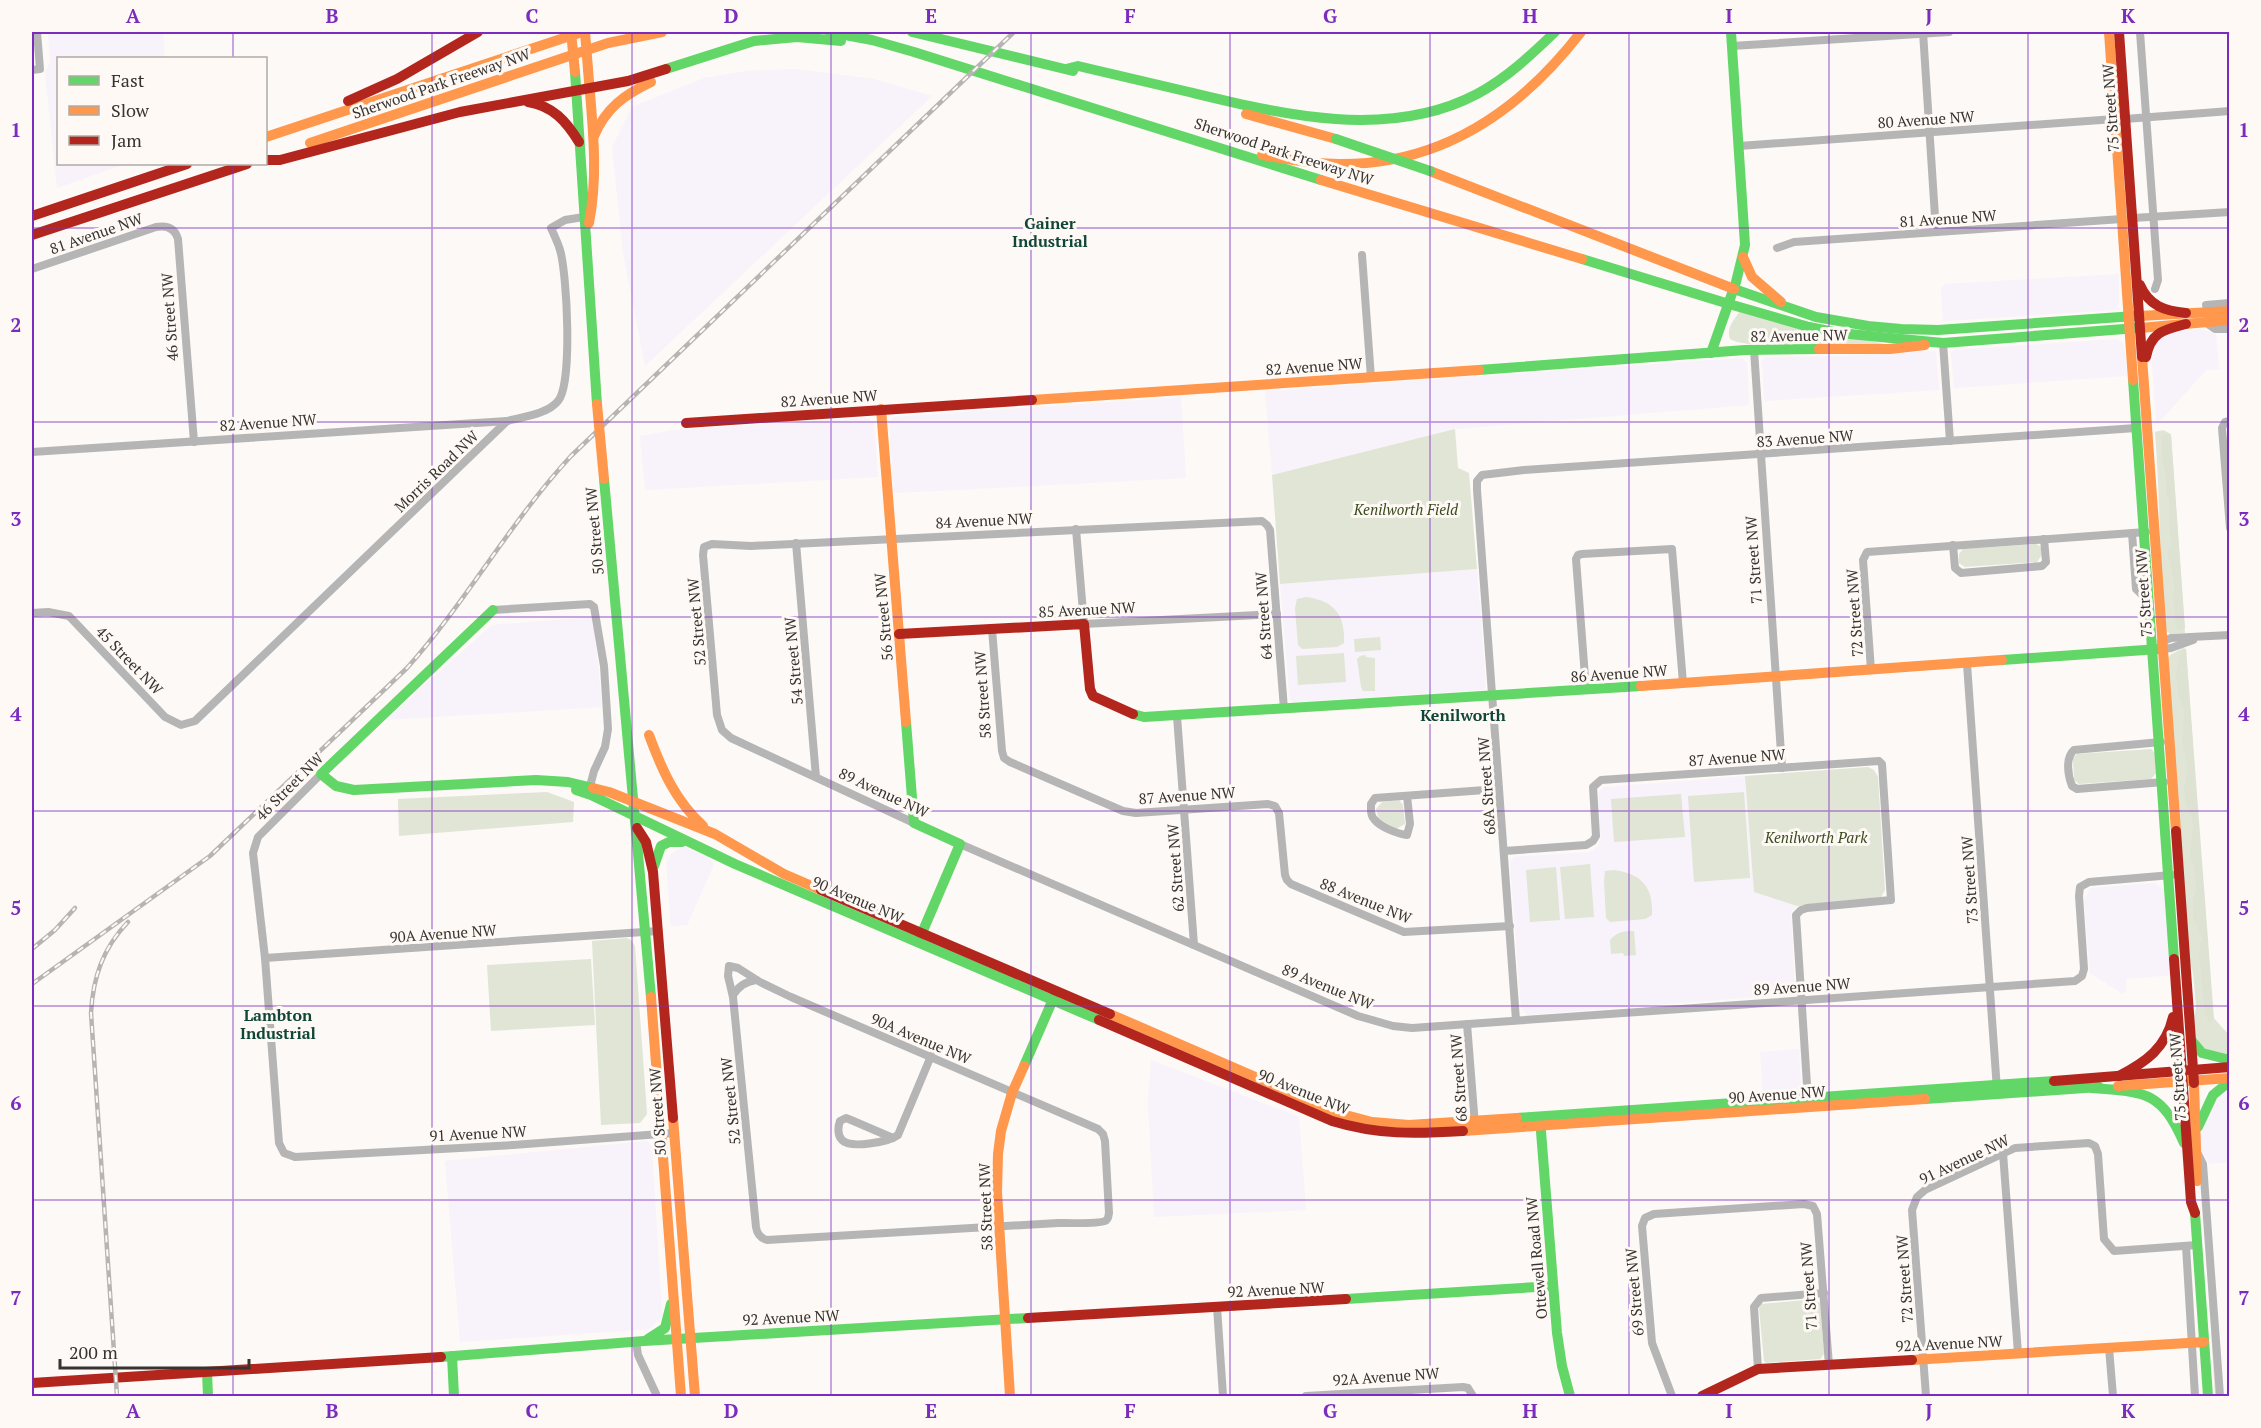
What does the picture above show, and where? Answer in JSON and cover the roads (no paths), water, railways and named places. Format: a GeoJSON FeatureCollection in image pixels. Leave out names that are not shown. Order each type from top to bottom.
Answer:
{"type":"FeatureCollection","features":[{"type":"Feature","properties":{"kind":"main road"},"geometry":{"type":"LineString","coordinates":[[307,123],[397,79],[478,32]]}},
{"type":"Feature","properties":{"kind":"main road","name":"50 Street NW"},"geometry":{"type":"LineString","coordinates":[[572,32],[579,142],[588,216]]}},
{"type":"Feature","properties":{"kind":"main road","name":"Sherwood Park Freeway NW"},"geometry":{"type":"LineString","coordinates":[[267,137],[584,32]]}},
{"type":"Feature","properties":{"kind":"main road","name":"50 Street NW"},"geometry":{"type":"LineString","coordinates":[[584,32],[594,136],[586,231],[597,404],[636,823],[681,1396]]}},
{"type":"Feature","properties":{"kind":"main road","name":"Sherwood Park Freeway NW"},"geometry":{"type":"LineString","coordinates":[[267,159],[561,58],[608,43],[662,32]]}},
{"type":"Feature","properties":{"kind":"main road","name":"Sherwood Park Freeway NW"},"geometry":{"type":"LineString","coordinates":[[829,32],[932,58],[1198,139],[1259,161],[1729,303]]}},
{"type":"Feature","properties":{"kind":"main road","name":"Sherwood Park Freeway NW"},"geometry":{"type":"LineString","coordinates":[[912,32],[1267,119],[1336,140],[1430,171],[1734,289]]}},
{"type":"Feature","properties":{"kind":"main road"},"geometry":{"type":"LineString","coordinates":[[927,32],[966,44]]}},
{"type":"Feature","properties":{"kind":"main road"},"geometry":{"type":"LineString","coordinates":[[1066,69],[1078,66],[1234,103],[1305,117],[1342,121],[1374,121],[1418,116],[1460,103],[1514,70],[1555,32]]}},
{"type":"Feature","properties":{"kind":"main road"},"geometry":{"type":"LineString","coordinates":[[1198,139],[1262,155],[1347,164],[1377,162],[1416,154],[1484,125],[1514,105],[1551,69],[1581,32]]}},
{"type":"Feature","properties":{"kind":"main road"},"geometry":{"type":"LineString","coordinates":[[1711,353],[1743,257],[1745,225],[1731,32]]}},
{"type":"Feature","properties":{"kind":"main road","name":"75 Street NW"},"geometry":{"type":"LineString","coordinates":[[2109,32],[2120,119],[2135,328],[2136,428],[2148,601],[2158,647]]}},
{"type":"Feature","properties":{"kind":"main road","name":"75 Street NW"},"geometry":{"type":"LineString","coordinates":[[2120,32],[2120,119]]}},
{"type":"Feature","properties":{"kind":"main road"},"geometry":{"type":"LineString","coordinates":[[267,159],[280,160],[429,120],[628,81],[754,41],[797,37],[838,40],[932,58]]}},
{"type":"Feature","properties":{"kind":"main road"},"geometry":{"type":"LineString","coordinates":[[594,136],[606,111],[621,98],[672,68]]}},
{"type":"Feature","properties":{"kind":"main road"},"geometry":{"type":"LineString","coordinates":[[517,101],[548,106],[567,122],[579,142]]}},
{"type":"Feature","properties":{"kind":"main road"},"geometry":{"type":"LineString","coordinates":[[32,216],[184,165]]}},
{"type":"Feature","properties":{"kind":"main road"},"geometry":{"type":"LineString","coordinates":[[32,235],[244,165]]}},
{"type":"Feature","properties":{"kind":"main road","name":"75 Street NW"},"geometry":{"type":"LineString","coordinates":[[2127,219],[2136,268],[2134,316]]}},
{"type":"Feature","properties":{"kind":"main road"},"geometry":{"type":"LineString","coordinates":[[1743,257],[1752,278],[1792,310]]}},
{"type":"Feature","properties":{"kind":"main road"},"geometry":{"type":"LineString","coordinates":[[2136,268],[2142,292],[2153,305],[2186,318]]}},
{"type":"Feature","properties":{"kind":"main road","name":"82 Avenue NW"},"geometry":{"type":"LineString","coordinates":[[1734,289],[1816,317],[1868,326],[1919,330],[2134,316],[2186,318],[2205,322],[2229,320]]}},
{"type":"Feature","properties":{"kind":"main road","name":"82 Avenue NW"},"geometry":{"type":"LineString","coordinates":[[1729,303],[1809,327],[1839,333],[1943,343]]}},
{"type":"Feature","properties":{"kind":"main road","name":"82 Avenue NW"},"geometry":{"type":"LineString","coordinates":[[686,423],[1371,378],[1754,350],[1890,349],[2135,328],[2229,311]]}},
{"type":"Feature","properties":{"kind":"main road"},"geometry":{"type":"LineString","coordinates":[[2143,370],[2147,349],[2152,338],[2186,318]]}},
{"type":"Feature","properties":{"kind":"main road","name":"75 Street NW"},"geometry":{"type":"LineString","coordinates":[[2135,328],[2143,370],[2143,533],[2158,647],[2173,875],[2190,1035],[2188,1076],[2192,1153],[2191,1202],[2195,1212],[2191,1246],[2204,1342],[2208,1396]]}},
{"type":"Feature","properties":{"kind":"main road","name":"56 Street NW"},"geometry":{"type":"LineString","coordinates":[[881,409],[914,823]]}},
{"type":"Feature","properties":{"kind":"main road","name":"46 Street NW"},"geometry":{"type":"LineString","coordinates":[[321,774],[493,610]]}},
{"type":"Feature","properties":{"kind":"main road","name":"86 Avenue NW"},"geometry":{"type":"LineString","coordinates":[[1084,624],[1090,689],[1093,696],[1134,715],[1144,717],[1492,697],[1968,664],[2158,647]]}},
{"type":"Feature","properties":{"kind":"main road","name":"85 Avenue NW"},"geometry":{"type":"LineString","coordinates":[[899,634],[1084,624]]}},
{"type":"Feature","properties":{"kind":"main road"},"geometry":{"type":"LineString","coordinates":[[649,735],[664,779],[680,802],[710,832]]}},
{"type":"Feature","properties":{"kind":"main road","name":"90 Avenue NW"},"geometry":{"type":"LineString","coordinates":[[321,774],[338,788],[354,790],[536,780],[633,801],[710,832],[784,874],[1053,1001],[1337,1123],[1375,1131],[1406,1134],[1475,1125],[1997,1090],[2119,1076],[2188,1076],[2229,1079]]}},
{"type":"Feature","properties":{"kind":"main road","name":"90 Avenue NW"},"geometry":{"type":"LineString","coordinates":[[589,791],[636,823],[1057,991],[1267,1082],[1323,1109],[1372,1122],[1475,1125]]}},
{"type":"Feature","properties":{"kind":"main road","name":"50 Street NW"},"geometry":{"type":"LineString","coordinates":[[636,823],[646,842],[653,872],[694,1396]]}},
{"type":"Feature","properties":{"kind":"main road","name":"89 Avenue NW"},"geometry":{"type":"LineString","coordinates":[[914,823],[960,844]]}},
{"type":"Feature","properties":{"kind":"main road"},"geometry":{"type":"LineString","coordinates":[[653,872],[656,853],[662,844],[669,841],[685,842]]}},
{"type":"Feature","properties":{"kind":"main road"},"geometry":{"type":"LineString","coordinates":[[920,938],[960,844]]}},
{"type":"Feature","properties":{"kind":"main road","name":"75 Street NW"},"geometry":{"type":"LineString","coordinates":[[2173,875],[2176,995],[2196,1134],[2192,1153]]}},
{"type":"Feature","properties":{"kind":"main road","name":"58 Street NW"},"geometry":{"type":"LineString","coordinates":[[1010,1396],[996,1179],[998,1154],[1004,1119],[1012,1093],[1057,991]]}},
{"type":"Feature","properties":{"kind":"main road"},"geometry":{"type":"LineString","coordinates":[[2119,1076],[2143,1065],[2165,1043],[2173,1024],[2176,995]]}},
{"type":"Feature","properties":{"kind":"main road"},"geometry":{"type":"LineString","coordinates":[[2190,1035],[2195,1049],[2203,1055],[2229,1060]]}},
{"type":"Feature","properties":{"kind":"main road","name":"90 Avenue NW"},"geometry":{"type":"LineString","coordinates":[[1997,1090],[2092,1088],[2188,1076],[2229,1067]]}},
{"type":"Feature","properties":{"kind":"main road"},"geometry":{"type":"LineString","coordinates":[[2196,1134],[2201,1117],[2213,1095],[2229,1079]]}},
{"type":"Feature","properties":{"kind":"main road"},"geometry":{"type":"LineString","coordinates":[[2092,1088],[2133,1091],[2154,1098],[2170,1113],[2192,1153]]}},
{"type":"Feature","properties":{"kind":"main road","name":"Ottewell Road NW"},"geometry":{"type":"LineString","coordinates":[[1540,1121],[1552,1286],[1562,1366],[1570,1396]]}},
{"type":"Feature","properties":{"kind":"main road","name":"92 Avenue NW"},"geometry":{"type":"LineString","coordinates":[[32,1383],[452,1356],[640,1341],[1552,1286]]}},
{"type":"Feature","properties":{"kind":"main road"},"geometry":{"type":"LineString","coordinates":[[640,1341],[655,1336],[665,1328],[674,1292]]}},
{"type":"Feature","properties":{"kind":"main road","name":"92A Avenue NW"},"geometry":{"type":"LineString","coordinates":[[1702,1396],[1758,1369],[2204,1342]]}},
{"type":"Feature","properties":{"kind":"main road"},"geometry":{"type":"LineString","coordinates":[[452,1356],[454,1396]]}},
{"type":"Feature","properties":{"kind":"main road"},"geometry":{"type":"LineString","coordinates":[[207,1372],[208,1396]]}},
{"type":"Feature","properties":{"kind":"street"},"geometry":{"type":"LineString","coordinates":[[36,69],[37,32]]}},
{"type":"Feature","properties":{"kind":"street"},"geometry":{"type":"LineString","coordinates":[[1923,32],[1936,232]]}},
{"type":"Feature","properties":{"kind":"street"},"geometry":{"type":"LineString","coordinates":[[1732,46],[1949,32]]}},
{"type":"Feature","properties":{"kind":"street"},"geometry":{"type":"LineString","coordinates":[[2140,32],[2158,280],[2155,289]]}},
{"type":"Feature","properties":{"kind":"street","name":"80 Avenue NW"},"geometry":{"type":"LineString","coordinates":[[1739,146],[2229,111]]}},
{"type":"Feature","properties":{"kind":"street","name":"81 Avenue NW"},"geometry":{"type":"LineString","coordinates":[[1777,248],[1794,242],[2229,212]]}},
{"type":"Feature","properties":{"kind":"street","name":"Morris Road NW"},"geometry":{"type":"LineString","coordinates":[[181,725],[195,721],[224,695],[507,421],[553,406],[563,393],[567,313],[560,250],[551,228],[566,220],[588,216]]}},
{"type":"Feature","properties":{"kind":"street","name":"81 Avenue NW"},"geometry":{"type":"LineString","coordinates":[[32,269],[156,227],[170,228]]}},
{"type":"Feature","properties":{"kind":"street","name":"46 Street NW"},"geometry":{"type":"LineString","coordinates":[[170,228],[178,239],[194,442]]}},
{"type":"Feature","properties":{"kind":"street"},"geometry":{"type":"LineString","coordinates":[[1362,255],[1371,378]]}},
{"type":"Feature","properties":{"kind":"street"},"geometry":{"type":"LineString","coordinates":[[2206,305],[2229,303]]}},
{"type":"Feature","properties":{"kind":"street","name":"82 Avenue NW"},"geometry":{"type":"LineString","coordinates":[[2205,322],[2214,329],[2229,328]]}},
{"type":"Feature","properties":{"kind":"street"},"geometry":{"type":"LineString","coordinates":[[1943,343],[1950,441]]}},
{"type":"Feature","properties":{"kind":"street","name":"71 Street NW"},"geometry":{"type":"LineString","coordinates":[[1754,350],[1782,768]]}},
{"type":"Feature","properties":{"kind":"street","name":"82 Avenue NW"},"geometry":{"type":"LineString","coordinates":[[32,452],[507,421]]}},
{"type":"Feature","properties":{"kind":"street"},"geometry":{"type":"LineString","coordinates":[[2227,421],[2222,428],[2229,528]]}},
{"type":"Feature","properties":{"kind":"street","name":"83 Avenue NW"},"geometry":{"type":"LineString","coordinates":[[1478,479],[1487,473],[2136,428]]}},
{"type":"Feature","properties":{"kind":"street","name":"68A Street NW"},"geometry":{"type":"LineString","coordinates":[[1478,479],[1516,1020]]}},
{"type":"Feature","properties":{"kind":"street","name":"84 Avenue NW"},"geometry":{"type":"LineString","coordinates":[[704,547],[712,544],[751,546],[1258,520],[1265,523]]}},
{"type":"Feature","properties":{"kind":"street","name":"64 Street NW"},"geometry":{"type":"LineString","coordinates":[[1265,523],[1270,530],[1284,709]]}},
{"type":"Feature","properties":{"kind":"street"},"geometry":{"type":"LineString","coordinates":[[1076,529],[1084,624]]}},
{"type":"Feature","properties":{"kind":"street"},"geometry":{"type":"LineString","coordinates":[[2044,539],[2046,562],[2042,566],[1961,573],[1955,568],[1953,545],[2044,539],[2143,533]]}},
{"type":"Feature","properties":{"kind":"street","name":"54 Street NW"},"geometry":{"type":"LineString","coordinates":[[796,543],[816,777]]}},
{"type":"Feature","properties":{"kind":"street","name":"72 Street NW"},"geometry":{"type":"LineString","coordinates":[[1871,670],[1864,555],[1869,551],[1953,545]]}},
{"type":"Feature","properties":{"kind":"street","name":"52 Street NW"},"geometry":{"type":"LineString","coordinates":[[704,547],[717,715],[722,730]]}},
{"type":"Feature","properties":{"kind":"street"},"geometry":{"type":"LineString","coordinates":[[1586,690],[1576,559],[1578,555],[1672,549],[1683,683]]}},
{"type":"Feature","properties":{"kind":"street"},"geometry":{"type":"LineString","coordinates":[[493,610],[590,604],[594,607],[604,666],[608,729],[605,747],[589,791]]}},
{"type":"Feature","properties":{"kind":"street","name":"45 Street NW"},"geometry":{"type":"LineString","coordinates":[[32,613],[60,613],[69,616],[165,717],[181,725]]}},
{"type":"Feature","properties":{"kind":"street","name":"85 Avenue NW"},"geometry":{"type":"LineString","coordinates":[[1084,624],[1276,614]]}},
{"type":"Feature","properties":{"kind":"street","name":"58 Street NW"},"geometry":{"type":"LineString","coordinates":[[992,629],[1004,758]]}},
{"type":"Feature","properties":{"kind":"street","name":"86 Avenue NW"},"geometry":{"type":"LineString","coordinates":[[2158,647],[2171,648],[2200,637],[2229,635]]}},
{"type":"Feature","properties":{"kind":"street","name":"73 Street NW"},"geometry":{"type":"LineString","coordinates":[[1968,664],[1997,1090]]}},
{"type":"Feature","properties":{"kind":"street","name":"62 Street NW"},"geometry":{"type":"LineString","coordinates":[[1177,716],[1194,945]]}},
{"type":"Feature","properties":{"kind":"street","name":"89 Avenue NW"},"geometry":{"type":"LineString","coordinates":[[722,730],[731,738],[914,823]]}},
{"type":"Feature","properties":{"kind":"street"},"geometry":{"type":"LineString","coordinates":[[2163,742],[2074,750],[2068,759],[2070,782],[2078,789],[2166,782]]}},
{"type":"Feature","properties":{"kind":"street","name":"87 Avenue NW"},"geometry":{"type":"LineString","coordinates":[[1004,758],[1123,811],[1137,813],[1268,804],[1275,806],[1279,813],[1287,880]]}},
{"type":"Feature","properties":{"kind":"street","name":"87 Avenue NW"},"geometry":{"type":"LineString","coordinates":[[1504,851],[1586,845],[1593,841],[1596,836],[1593,787],[1601,780],[1879,761],[1882,764],[1891,900],[1807,908],[1796,915],[1801,1001]]}},
{"type":"Feature","properties":{"kind":"street","name":"46 Street NW"},"geometry":{"type":"LineString","coordinates":[[284,1153],[279,1143],[265,958],[253,853],[258,837],[321,774]]}},
{"type":"Feature","properties":{"kind":"street"},"geometry":{"type":"LineString","coordinates":[[1407,796],[1410,824],[1407,835],[1394,831],[1375,820],[1371,811],[1372,800],[1376,798],[1499,789]]}},
{"type":"Feature","properties":{"kind":"street","name":"89 Avenue NW"},"geometry":{"type":"LineString","coordinates":[[960,844],[1358,1017],[1393,1026],[1412,1028],[2075,981],[2082,976],[2084,969],[2080,887],[2090,882],[2173,875]]}},
{"type":"Feature","properties":{"kind":"street","name":"88 Avenue NW"},"geometry":{"type":"LineString","coordinates":[[1287,880],[1291,884],[1404,932],[1510,926]]}},
{"type":"Feature","properties":{"kind":"street","name":"90A Avenue NW"},"geometry":{"type":"LineString","coordinates":[[265,958],[658,932]]}},
{"type":"Feature","properties":{"kind":"street","name":"52 Street NW"},"geometry":{"type":"LineString","coordinates":[[729,966],[728,976],[733,995],[757,1233],[767,1240],[999,1227]]}},
{"type":"Feature","properties":{"kind":"street","name":"90A Avenue NW"},"geometry":{"type":"LineString","coordinates":[[729,966],[738,968],[790,997],[1098,1129],[1103,1134],[1108,1219],[1104,1222],[999,1227]]}},
{"type":"Feature","properties":{"kind":"street"},"geometry":{"type":"LineString","coordinates":[[733,995],[738,987],[756,980]]}},
{"type":"Feature","properties":{"kind":"street"},"geometry":{"type":"LineString","coordinates":[[1801,1001],[1809,1103]]}},
{"type":"Feature","properties":{"kind":"street","name":"68 Street NW"},"geometry":{"type":"LineString","coordinates":[[1467,1024],[1475,1125]]}},
{"type":"Feature","properties":{"kind":"street"},"geometry":{"type":"LineString","coordinates":[[893,1138],[846,1118],[840,1121],[839,1134],[842,1140],[849,1144],[879,1143],[893,1138],[897,1135],[931,1056]]}},
{"type":"Feature","properties":{"kind":"street","name":"91 Avenue NW"},"geometry":{"type":"LineString","coordinates":[[284,1153],[295,1157],[513,1145],[674,1132]]}},
{"type":"Feature","properties":{"kind":"street","name":"91 Avenue NW"},"geometry":{"type":"LineString","coordinates":[[1917,1197],[1925,1190],[2015,1148],[2090,1143],[2095,1146],[2098,1154],[2104,1239],[2108,1245],[2114,1251],[2191,1246]]}},
{"type":"Feature","properties":{"kind":"street"},"geometry":{"type":"LineString","coordinates":[[2003,1153],[2018,1353]]}},
{"type":"Feature","properties":{"kind":"street","name":"75 Street NW"},"geometry":{"type":"LineString","coordinates":[[2192,1153],[2203,1164],[2220,1396]]}},
{"type":"Feature","properties":{"kind":"street","name":"72 Street NW"},"geometry":{"type":"LineString","coordinates":[[1917,1197],[1912,1210],[1926,1396]]}},
{"type":"Feature","properties":{"kind":"street","name":"71 Street NW"},"geometry":{"type":"LineString","coordinates":[[1645,1218],[1654,1214],[1804,1204],[1813,1206],[1817,1214],[1829,1365]]}},
{"type":"Feature","properties":{"kind":"street","name":"69 Street NW"},"geometry":{"type":"LineString","coordinates":[[1645,1218],[1642,1226],[1652,1343],[1672,1396]]}},
{"type":"Feature","properties":{"kind":"street","name":"75 Street NW"},"geometry":{"type":"LineString","coordinates":[[2191,1246],[2191,1343],[2195,1396]]}},
{"type":"Feature","properties":{"kind":"street"},"geometry":{"type":"LineString","coordinates":[[1758,1369],[1754,1308],[1757,1302],[1761,1298],[1824,1293]]}},
{"type":"Feature","properties":{"kind":"street"},"geometry":{"type":"LineString","coordinates":[[1217,1307],[1223,1396]]}},
{"type":"Feature","properties":{"kind":"street"},"geometry":{"type":"LineString","coordinates":[[640,1341],[638,1355],[657,1396]]}},
{"type":"Feature","properties":{"kind":"street"},"geometry":{"type":"LineString","coordinates":[[2109,1348],[2113,1396]]}},
{"type":"Feature","properties":{"kind":"street","name":"92A Avenue NW"},"geometry":{"type":"LineString","coordinates":[[1306,1396],[1454,1387],[1468,1388],[1473,1396]]}},
{"type":"Feature","properties":{"kind":"railway"},"geometry":{"type":"LineString","coordinates":[[32,984],[210,856],[407,668],[449,616],[528,508],[571,456],[1014,32]]}},
{"type":"Feature","properties":{"kind":"railway"},"geometry":{"type":"LineString","coordinates":[[32,949],[55,930],[75,908]]}},
{"type":"Feature","properties":{"kind":"railway"},"geometry":{"type":"LineString","coordinates":[[117,1396],[91,1013],[94,987],[101,964],[112,942],[128,922]]}},
{"type":"Feature","properties":{"kind":"district","name":"Gainer Industrial"},"geometry":{"type":"Point","coordinates":[1050,232]}},
{"type":"Feature","properties":{"kind":"district","name":"Kenilworth"},"geometry":{"type":"Point","coordinates":[1463,715]}},
{"type":"Feature","properties":{"kind":"district","name":"Lambton Industrial"},"geometry":{"type":"Point","coordinates":[278,1024]}},
{"type":"Feature","properties":{"kind":"park label","name":"Kenilworth Field"},"geometry":{"type":"Point","coordinates":[1406,509]}},
{"type":"Feature","properties":{"kind":"park label","name":"Kenilworth Park"},"geometry":{"type":"Point","coordinates":[1816,837]}}]}
